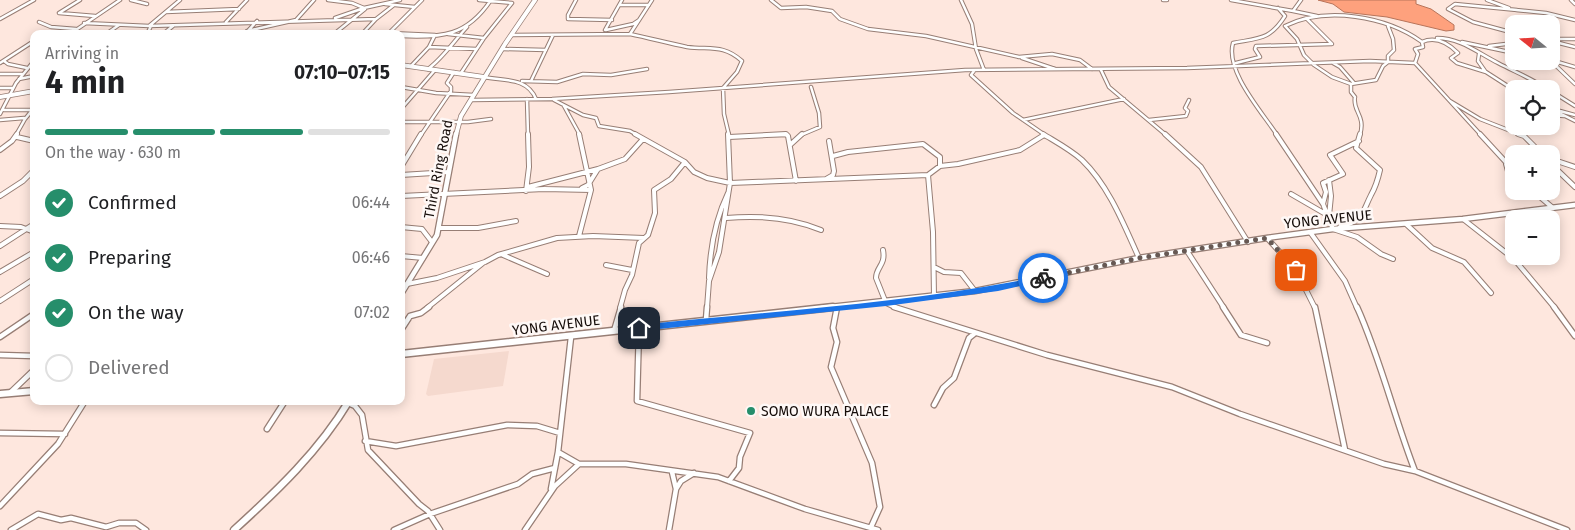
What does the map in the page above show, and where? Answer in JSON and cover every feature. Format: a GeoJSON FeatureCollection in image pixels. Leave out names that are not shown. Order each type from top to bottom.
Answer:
{"type":"FeatureCollection","features":[{"type":"Feature","properties":{"kind":"street"},"geometry":{"type":"LineString","coordinates":[[0,19],[34,0]]}},
{"type":"Feature","properties":{"kind":"street"},"geometry":{"type":"LineString","coordinates":[[80,0],[59,14],[95,16]]}},
{"type":"Feature","properties":{"kind":"street"},"geometry":{"type":"LineString","coordinates":[[39,22],[51,28],[76,29],[120,0]]}},
{"type":"Feature","properties":{"kind":"street"},"geometry":{"type":"LineString","coordinates":[[131,0],[147,4]]}},
{"type":"Feature","properties":{"kind":"street"},"geometry":{"type":"LineString","coordinates":[[148,30],[150,26],[180,0]]}},
{"type":"Feature","properties":{"kind":"street"},"geometry":{"type":"LineString","coordinates":[[226,22],[246,0]]}},
{"type":"Feature","properties":{"kind":"street"},"geometry":{"type":"LineString","coordinates":[[254,30],[296,20],[314,0]]}},
{"type":"Feature","properties":{"kind":"street"},"geometry":{"type":"LineString","coordinates":[[328,0],[352,3],[365,8]]}},
{"type":"Feature","properties":{"kind":"street"},"geometry":{"type":"LineString","coordinates":[[339,30],[376,0]]}},
{"type":"Feature","properties":{"kind":"street"},"geometry":{"type":"LineString","coordinates":[[333,19],[365,8],[400,0]]}},
{"type":"Feature","properties":{"kind":"street"},"geometry":{"type":"LineString","coordinates":[[415,0],[421,1]]}},
{"type":"Feature","properties":{"kind":"street"},"geometry":{"type":"LineString","coordinates":[[460,73],[468,64],[484,36],[512,3],[479,0]]}},
{"type":"Feature","properties":{"kind":"street"},"geometry":{"type":"LineString","coordinates":[[428,69],[437,62],[446,49],[483,12],[490,0]]}},
{"type":"Feature","properties":{"kind":"street","name":"Third Ring Road"},"geometry":{"type":"LineString","coordinates":[[405,287],[439,228],[443,196],[458,124],[484,77],[535,0]]}},
{"type":"Feature","properties":{"kind":"street"},"geometry":{"type":"LineString","coordinates":[[576,0],[568,15],[568,19],[612,20]]}},
{"type":"Feature","properties":{"kind":"street"},"geometry":{"type":"LineString","coordinates":[[603,34],[622,0]]}},
{"type":"Feature","properties":{"kind":"street"},"geometry":{"type":"LineString","coordinates":[[630,34],[652,0]]}},
{"type":"Feature","properties":{"kind":"street"},"geometry":{"type":"LineString","coordinates":[[771,0],[781,8],[806,7],[832,11],[840,19],[868,29],[935,38],[976,49],[1019,57],[1060,70]]}},
{"type":"Feature","properties":{"kind":"street"},"geometry":{"type":"LineString","coordinates":[[961,0],[972,24],[976,49],[984,70]]}},
{"type":"Feature","properties":{"kind":"street"},"geometry":{"type":"LineString","coordinates":[[1163,0],[1168,0]]}},
{"type":"Feature","properties":{"kind":"street"},"geometry":{"type":"LineString","coordinates":[[1231,0],[1321,17]]}},
{"type":"Feature","properties":{"kind":"street"},"geometry":{"type":"LineString","coordinates":[[1293,11],[1301,0]]}},
{"type":"Feature","properties":{"kind":"street"},"geometry":{"type":"LineString","coordinates":[[1487,0],[1517,10]]}},
{"type":"Feature","properties":{"kind":"street"},"geometry":{"type":"LineString","coordinates":[[1571,0],[1575,4]]}},
{"type":"Feature","properties":{"kind":"street"},"geometry":{"type":"LineString","coordinates":[[392,30],[421,1]]}},
{"type":"Feature","properties":{"kind":"street"},"geometry":{"type":"LineString","coordinates":[[1505,31],[1473,22],[1449,10],[1449,7],[1459,2],[1550,14],[1575,20]]}},
{"type":"Feature","properties":{"kind":"street"},"geometry":{"type":"LineString","coordinates":[[380,4],[415,7]]}},
{"type":"Feature","properties":{"kind":"street"},"geometry":{"type":"LineString","coordinates":[[366,30],[394,5]]}},
{"type":"Feature","properties":{"kind":"street"},"geometry":{"type":"LineString","coordinates":[[620,5],[648,5]]}},
{"type":"Feature","properties":{"kind":"street"},"geometry":{"type":"LineString","coordinates":[[1278,8],[1284,12],[1285,16],[1270,36],[1260,39],[1246,39],[1233,43],[1234,65],[1240,82],[1253,97],[1323,204],[1333,229]]}},
{"type":"Feature","properties":{"kind":"street"},"geometry":{"type":"LineString","coordinates":[[166,12],[239,9]]}},
{"type":"Feature","properties":{"kind":"street"},"geometry":{"type":"LineString","coordinates":[[606,30],[634,24],[643,16]]}},
{"type":"Feature","properties":{"kind":"street"},"geometry":{"type":"LineString","coordinates":[[1388,62],[1383,66],[1376,80],[1353,84],[1331,78],[1303,54],[1298,40],[1290,35],[1285,26],[1291,21],[1321,17],[1359,18],[1402,30],[1422,42]]}},
{"type":"Feature","properties":{"kind":"street"},"geometry":{"type":"LineString","coordinates":[[84,23],[150,26],[257,21],[376,19]]}},
{"type":"Feature","properties":{"kind":"street"},"geometry":{"type":"LineString","coordinates":[[1234,65],[1260,58],[1255,49],[1256,46],[1332,44],[1307,19]]}},
{"type":"Feature","properties":{"kind":"street"},"geometry":{"type":"LineString","coordinates":[[248,30],[257,21]]}},
{"type":"Feature","properties":{"kind":"street"},"geometry":{"type":"LineString","coordinates":[[112,30],[119,25]]}},
{"type":"Feature","properties":{"kind":"street"},"geometry":{"type":"LineString","coordinates":[[167,30],[173,25]]}},
{"type":"Feature","properties":{"kind":"street"},"geometry":{"type":"LineString","coordinates":[[1388,26],[1394,46],[1394,50],[1388,56],[1388,62]]}},
{"type":"Feature","properties":{"kind":"street"},"geometry":{"type":"LineString","coordinates":[[445,34],[468,27]]}},
{"type":"Feature","properties":{"kind":"street"},"geometry":{"type":"LineString","coordinates":[[405,32],[435,35]]}},
{"type":"Feature","properties":{"kind":"street"},"geometry":{"type":"LineString","coordinates":[[405,36],[419,37],[445,34],[484,36]]}},
{"type":"Feature","properties":{"kind":"street"},"geometry":{"type":"LineString","coordinates":[[512,34],[630,34],[689,47],[716,47],[733,53],[738,57],[742,64],[734,79],[724,88],[724,114],[729,137],[730,183],[726,218],[719,252],[709,281]]}},
{"type":"Feature","properties":{"kind":"street"},"geometry":{"type":"LineString","coordinates":[[411,66],[429,47],[435,35]]}},
{"type":"Feature","properties":{"kind":"street"},"geometry":{"type":"LineString","coordinates":[[531,81],[553,35]]}},
{"type":"Feature","properties":{"kind":"street"},"geometry":{"type":"LineString","coordinates":[[1422,42],[1429,38],[1446,38],[1505,51]]}},
{"type":"Feature","properties":{"kind":"street"},"geometry":{"type":"LineString","coordinates":[[1435,38],[1458,53],[1451,58],[1457,63],[1486,72],[1505,84]]}},
{"type":"Feature","properties":{"kind":"street"},"geometry":{"type":"LineString","coordinates":[[1560,40],[1575,39]]}},
{"type":"Feature","properties":{"kind":"street"},"geometry":{"type":"LineString","coordinates":[[1415,63],[1418,54],[1415,49],[1423,47],[1422,42]]}},
{"type":"Feature","properties":{"kind":"street"},"geometry":{"type":"LineString","coordinates":[[1459,42],[1479,54],[1522,73],[1533,80]]}},
{"type":"Feature","properties":{"kind":"street"},"geometry":{"type":"LineString","coordinates":[[1560,43],[1575,47]]}},
{"type":"Feature","properties":{"kind":"street"},"geometry":{"type":"LineString","coordinates":[[0,63],[30,44]]}},
{"type":"Feature","properties":{"kind":"street"},"geometry":{"type":"LineString","coordinates":[[1485,46],[1505,44]]}},
{"type":"Feature","properties":{"kind":"street"},"geometry":{"type":"LineString","coordinates":[[429,47],[476,50]]}},
{"type":"Feature","properties":{"kind":"street"},"geometry":{"type":"LineString","coordinates":[[503,50],[546,50]]}},
{"type":"Feature","properties":{"kind":"street"},"geometry":{"type":"LineString","coordinates":[[1019,57],[1052,54],[1080,60],[1094,70]]}},
{"type":"Feature","properties":{"kind":"street"},"geometry":{"type":"LineString","coordinates":[[1479,54],[1478,62],[1486,72]]}},
{"type":"Feature","properties":{"kind":"street"},"geometry":{"type":"LineString","coordinates":[[4,60],[8,64],[27,68]]}},
{"type":"Feature","properties":{"kind":"street"},"geometry":{"type":"LineString","coordinates":[[1032,61],[1034,65],[1032,70]]}},
{"type":"Feature","properties":{"kind":"street"},"geometry":{"type":"LineString","coordinates":[[405,88],[473,97],[552,99],[975,70],[1101,70],[1312,62],[1415,63],[1505,163]]}},
{"type":"Feature","properties":{"kind":"street"},"geometry":{"type":"LineString","coordinates":[[1331,62],[1340,67],[1353,84]]}},
{"type":"Feature","properties":{"kind":"street"},"geometry":{"type":"LineString","coordinates":[[1560,63],[1575,67]]}},
{"type":"Feature","properties":{"kind":"street"},"geometry":{"type":"LineString","coordinates":[[0,114],[4,110],[22,74],[30,65]]}},
{"type":"Feature","properties":{"kind":"street"},"geometry":{"type":"LineString","coordinates":[[405,65],[500,81],[557,82],[583,74],[611,75],[647,69]]}},
{"type":"Feature","properties":{"kind":"street"},"geometry":{"type":"LineString","coordinates":[[405,103],[435,70]]}},
{"type":"Feature","properties":{"kind":"street"},"geometry":{"type":"LineString","coordinates":[[975,70],[971,75],[1023,120],[1087,166],[1103,187],[1119,215],[1139,258]]}},
{"type":"Feature","properties":{"kind":"street"},"geometry":{"type":"LineString","coordinates":[[1101,70],[1109,86],[1200,167],[1219,193],[1248,242]]}},
{"type":"Feature","properties":{"kind":"street"},"geometry":{"type":"LineString","coordinates":[[1560,70],[1575,84]]}},
{"type":"Feature","properties":{"kind":"street"},"geometry":{"type":"LineString","coordinates":[[405,160],[429,120],[448,95],[451,87],[448,83],[454,72]]}},
{"type":"Feature","properties":{"kind":"street"},"geometry":{"type":"LineString","coordinates":[[0,74],[22,74]]}},
{"type":"Feature","properties":{"kind":"street"},"geometry":{"type":"LineString","coordinates":[[20,79],[30,77]]}},
{"type":"Feature","properties":{"kind":"street"},"geometry":{"type":"LineString","coordinates":[[522,81],[534,91],[536,99]]}},
{"type":"Feature","properties":{"kind":"street"},"geometry":{"type":"LineString","coordinates":[[1333,229],[1355,222],[1366,212],[1371,194],[1375,190],[1375,182],[1380,170],[1356,148],[1362,124],[1354,100],[1355,97],[1351,92],[1353,84]]}},
{"type":"Feature","properties":{"kind":"street"},"geometry":{"type":"LineString","coordinates":[[790,145],[803,132],[820,127],[819,113],[811,87]]}},
{"type":"Feature","properties":{"kind":"street"},"geometry":{"type":"LineString","coordinates":[[0,88],[14,88]]}},
{"type":"Feature","properties":{"kind":"street"},"geometry":{"type":"LineString","coordinates":[[0,97],[30,92]]}},
{"type":"Feature","properties":{"kind":"street"},"geometry":{"type":"LineString","coordinates":[[1560,97],[1575,106]]}},
{"type":"Feature","properties":{"kind":"street"},"geometry":{"type":"LineString","coordinates":[[526,99],[527,189]]}},
{"type":"Feature","properties":{"kind":"street"},"geometry":{"type":"LineString","coordinates":[[552,99],[583,115],[596,118],[599,126],[623,129],[643,139],[686,162],[688,166],[700,175],[730,183],[928,175],[940,166],[1014,152],[1032,144],[1044,135]]}},
{"type":"Feature","properties":{"kind":"street"},"geometry":{"type":"LineString","coordinates":[[1023,120],[1124,99]]}},
{"type":"Feature","properties":{"kind":"street"},"geometry":{"type":"LineString","coordinates":[[1448,99],[1459,104],[1466,112],[1480,119],[1524,136],[1533,145]]}},
{"type":"Feature","properties":{"kind":"street"},"geometry":{"type":"LineString","coordinates":[[1149,120],[1186,116],[1188,111],[1185,108],[1189,100]]}},
{"type":"Feature","properties":{"kind":"street"},"geometry":{"type":"LineString","coordinates":[[1568,102],[1575,101]]}},
{"type":"Feature","properties":{"kind":"street"},"geometry":{"type":"LineString","coordinates":[[564,105],[581,137],[591,190],[579,236]]}},
{"type":"Feature","properties":{"kind":"street"},"geometry":{"type":"LineString","coordinates":[[4,110],[30,109]]}},
{"type":"Feature","properties":{"kind":"street"},"geometry":{"type":"LineString","coordinates":[[1560,111],[1575,115]]}},
{"type":"Feature","properties":{"kind":"street"},"geometry":{"type":"LineString","coordinates":[[0,150],[17,137],[24,118],[30,112]]}},
{"type":"Feature","properties":{"kind":"street"},"geometry":{"type":"LineString","coordinates":[[1560,113],[1575,121]]}},
{"type":"Feature","properties":{"kind":"street"},"geometry":{"type":"LineString","coordinates":[[1560,116],[1569,117]]}},
{"type":"Feature","properties":{"kind":"street"},"geometry":{"type":"LineString","coordinates":[[0,120],[24,118]]}},
{"type":"Feature","properties":{"kind":"street"},"geometry":{"type":"LineString","coordinates":[[405,122],[429,120],[458,124],[491,119]]}},
{"type":"Feature","properties":{"kind":"street"},"geometry":{"type":"LineString","coordinates":[[729,137],[784,133],[788,136],[796,181]]}},
{"type":"Feature","properties":{"kind":"street"},"geometry":{"type":"LineString","coordinates":[[17,137],[30,140]]}},
{"type":"Feature","properties":{"kind":"street"},"geometry":{"type":"LineString","coordinates":[[527,189],[588,170],[598,169],[625,159],[643,139]]}},
{"type":"Feature","properties":{"kind":"street"},"geometry":{"type":"LineString","coordinates":[[824,180],[832,175],[834,171],[829,141]]}},
{"type":"Feature","properties":{"kind":"street"},"geometry":{"type":"LineString","coordinates":[[1323,204],[1326,192],[1323,183],[1343,174],[1330,155],[1359,141]]}},
{"type":"Feature","properties":{"kind":"street"},"geometry":{"type":"LineString","coordinates":[[832,156],[848,152],[923,144],[940,157],[940,166]]}},
{"type":"Feature","properties":{"kind":"street"},"geometry":{"type":"LineString","coordinates":[[614,331],[638,243],[648,235],[655,213],[654,190],[671,179],[686,162]]}},
{"type":"Feature","properties":{"kind":"street"},"geometry":{"type":"LineString","coordinates":[[1560,162],[1575,167]]}},
{"type":"Feature","properties":{"kind":"street"},"geometry":{"type":"LineString","coordinates":[[580,189],[589,183],[598,169]]}},
{"type":"Feature","properties":{"kind":"street"},"geometry":{"type":"LineString","coordinates":[[405,175],[449,172]]}},
{"type":"Feature","properties":{"kind":"street"},"geometry":{"type":"LineString","coordinates":[[1560,173],[1575,188]]}},
{"type":"Feature","properties":{"kind":"street"},"geometry":{"type":"LineString","coordinates":[[0,196],[23,182],[30,174]]}},
{"type":"Feature","properties":{"kind":"street"},"geometry":{"type":"LineString","coordinates":[[928,175],[933,232],[934,296]]}},
{"type":"Feature","properties":{"kind":"street"},"geometry":{"type":"LineString","coordinates":[[1329,180],[1331,196],[1329,216]]}},
{"type":"Feature","properties":{"kind":"street"},"geometry":{"type":"LineString","coordinates":[[405,196],[443,196],[527,189],[591,190]]}},
{"type":"Feature","properties":{"kind":"street"},"geometry":{"type":"LineString","coordinates":[[706,320],[714,232],[722,204],[729,191]]}},
{"type":"Feature","properties":{"kind":"street"},"geometry":{"type":"LineString","coordinates":[[1291,194],[1329,216]]}},
{"type":"Feature","properties":{"kind":"street"},"geometry":{"type":"LineString","coordinates":[[1544,200],[1554,208]]}},
{"type":"Feature","properties":{"kind":"street","name":"YONG AVENUE"},"geometry":{"type":"LineString","coordinates":[[405,354],[571,337],[838,306],[886,303],[975,291],[1139,258],[1267,238],[1333,229],[1463,219],[1575,205]]}},
{"type":"Feature","properties":{"kind":"street"},"geometry":{"type":"LineString","coordinates":[[726,218],[754,215],[775,216],[807,224],[821,230]]}},
{"type":"Feature","properties":{"kind":"street"},"geometry":{"type":"LineString","coordinates":[[1463,219],[1473,230],[1501,248],[1520,265],[1536,282],[1575,336]]}},
{"type":"Feature","properties":{"kind":"street"},"geometry":{"type":"LineString","coordinates":[[439,228],[478,228],[516,221]]}},
{"type":"Feature","properties":{"kind":"street"},"geometry":{"type":"LineString","coordinates":[[1406,224],[1432,248],[1464,262],[1491,293]]}},
{"type":"Feature","properties":{"kind":"street"},"geometry":{"type":"LineString","coordinates":[[0,226],[19,227],[30,231]]}},
{"type":"Feature","properties":{"kind":"street"},"geometry":{"type":"LineString","coordinates":[[0,246],[30,227]]}},
{"type":"Feature","properties":{"kind":"street"},"geometry":{"type":"LineString","coordinates":[[405,227],[422,229],[432,242]]}},
{"type":"Feature","properties":{"kind":"street"},"geometry":{"type":"LineString","coordinates":[[1333,229],[1357,237],[1381,254],[1393,259]]}},
{"type":"Feature","properties":{"kind":"street"},"geometry":{"type":"LineString","coordinates":[[1310,232],[1345,281],[1360,314],[1380,365],[1397,424],[1414,471]]}},
{"type":"Feature","properties":{"kind":"street"},"geometry":{"type":"LineString","coordinates":[[405,324],[410,316],[421,313],[493,256],[503,255],[545,241],[579,236],[644,238]]}},
{"type":"Feature","properties":{"kind":"street"},"geometry":{"type":"LineString","coordinates":[[1267,238],[1296,270],[1316,306],[1345,450]]}},
{"type":"Feature","properties":{"kind":"street"},"geometry":{"type":"LineString","coordinates":[[883,250],[885,256],[883,268],[876,274],[876,280],[884,294],[886,303],[904,312],[1056,357],[1154,382],[1384,464],[1414,471],[1567,530]]}},
{"type":"Feature","properties":{"kind":"street"},"geometry":{"type":"LineString","coordinates":[[1187,251],[1242,335],[1267,343]]}},
{"type":"Feature","properties":{"kind":"street"},"geometry":{"type":"LineString","coordinates":[[0,272],[30,254]]}},
{"type":"Feature","properties":{"kind":"street"},"geometry":{"type":"LineString","coordinates":[[503,255],[547,274]]}},
{"type":"Feature","properties":{"kind":"street"},"geometry":{"type":"LineString","coordinates":[[405,256],[423,258]]}},
{"type":"Feature","properties":{"kind":"street"},"geometry":{"type":"LineString","coordinates":[[407,284],[425,282],[484,262]]}},
{"type":"Feature","properties":{"kind":"street"},"geometry":{"type":"LineString","coordinates":[[606,265],[632,270]]}},
{"type":"Feature","properties":{"kind":"street"},"geometry":{"type":"LineString","coordinates":[[934,267],[944,272],[961,273],[975,291]]}},
{"type":"Feature","properties":{"kind":"street"},"geometry":{"type":"LineString","coordinates":[[0,301],[30,282]]}},
{"type":"Feature","properties":{"kind":"street"},"geometry":{"type":"LineString","coordinates":[[838,306],[833,328],[837,342],[831,366],[872,463],[880,507],[871,528]]}},
{"type":"Feature","properties":{"kind":"street"},"geometry":{"type":"LineString","coordinates":[[0,337],[30,317]]}},
{"type":"Feature","properties":{"kind":"street"},"geometry":{"type":"LineString","coordinates":[[639,328],[637,402],[750,433],[740,457],[739,468],[729,481]]}},
{"type":"Feature","properties":{"kind":"street"},"geometry":{"type":"LineString","coordinates":[[961,330],[969,338]]}},
{"type":"Feature","properties":{"kind":"street"},"geometry":{"type":"LineString","coordinates":[[934,405],[943,388],[954,378],[969,338],[974,334]]}},
{"type":"Feature","properties":{"kind":"street"},"geometry":{"type":"LineString","coordinates":[[551,489],[558,452],[571,337]]}},
{"type":"Feature","properties":{"kind":"street"},"geometry":{"type":"LineString","coordinates":[[0,355],[30,356]]}},
{"type":"Feature","properties":{"kind":"street"},"geometry":{"type":"LineString","coordinates":[[10,394],[30,374]]}},
{"type":"Feature","properties":{"kind":"street"},"geometry":{"type":"LineString","coordinates":[[0,394],[30,392]]}},
{"type":"Feature","properties":{"kind":"street"},"geometry":{"type":"LineString","coordinates":[[0,506],[54,449],[83,405]]}},
{"type":"Feature","properties":{"kind":"street"},"geometry":{"type":"LineString","coordinates":[[267,429],[282,405]]}},
{"type":"Feature","properties":{"kind":"street"},"geometry":{"type":"LineString","coordinates":[[234,530],[313,454],[330,433],[347,405]]}},
{"type":"Feature","properties":{"kind":"street"},"geometry":{"type":"LineString","coordinates":[[354,405],[362,415],[365,427],[365,441],[371,454],[430,514],[440,530]]}},
{"type":"Feature","properties":{"kind":"street"},"geometry":{"type":"LineString","coordinates":[[365,441],[396,446],[507,425],[537,426],[560,433]]}},
{"type":"Feature","properties":{"kind":"street"},"geometry":{"type":"LineString","coordinates":[[0,433],[65,434]]}},
{"type":"Feature","properties":{"kind":"street"},"geometry":{"type":"LineString","coordinates":[[558,452],[579,464],[626,464],[672,472],[694,473],[729,481],[805,509],[878,530]]}},
{"type":"Feature","properties":{"kind":"street"},"geometry":{"type":"LineString","coordinates":[[525,530],[551,489],[579,464]]}},
{"type":"Feature","properties":{"kind":"street"},"geometry":{"type":"LineString","coordinates":[[394,530],[430,514],[518,484],[532,474],[555,468]]}},
{"type":"Feature","properties":{"kind":"street"},"geometry":{"type":"LineString","coordinates":[[669,530],[676,489],[672,472]]}},
{"type":"Feature","properties":{"kind":"street"},"geometry":{"type":"LineString","coordinates":[[676,489],[682,481],[694,473]]}},
{"type":"Feature","properties":{"kind":"street"},"geometry":{"type":"LineString","coordinates":[[11,530],[38,514],[61,520],[71,518],[106,527],[119,523],[136,523],[146,530]]}},
{"type":"Feature","properties":{"kind":"shaded area"},"geometry":{"type":"Polygon","coordinates":[[[1318,0],[1416,0],[1416,4],[1431,9],[1454,25],[1454,30],[1446,31],[1387,17],[1344,12],[1333,4],[1318,0]]]}},
{"type":"Feature","properties":{"kind":"shaded area"},"geometry":{"type":"Polygon","coordinates":[[[509,351],[503,386],[428,396],[426,394],[434,359],[509,351]]]}},
{"type":"Feature","properties":{"kind":"way so far"},"geometry":{"type":"LineString","coordinates":[[1043,278],[1139,258],[1267,238],[1296,270]]}},
{"type":"Feature","properties":{"kind":"place","name":"SOMO WURA PALACE"},"geometry":{"type":"Point","coordinates":[751,411]}},
{"type":"Feature","properties":{"kind":"route"},"geometry":{"type":"LineString","coordinates":[[639,328],[838,306],[886,303],[998,288],[1043,278]]}}]}
